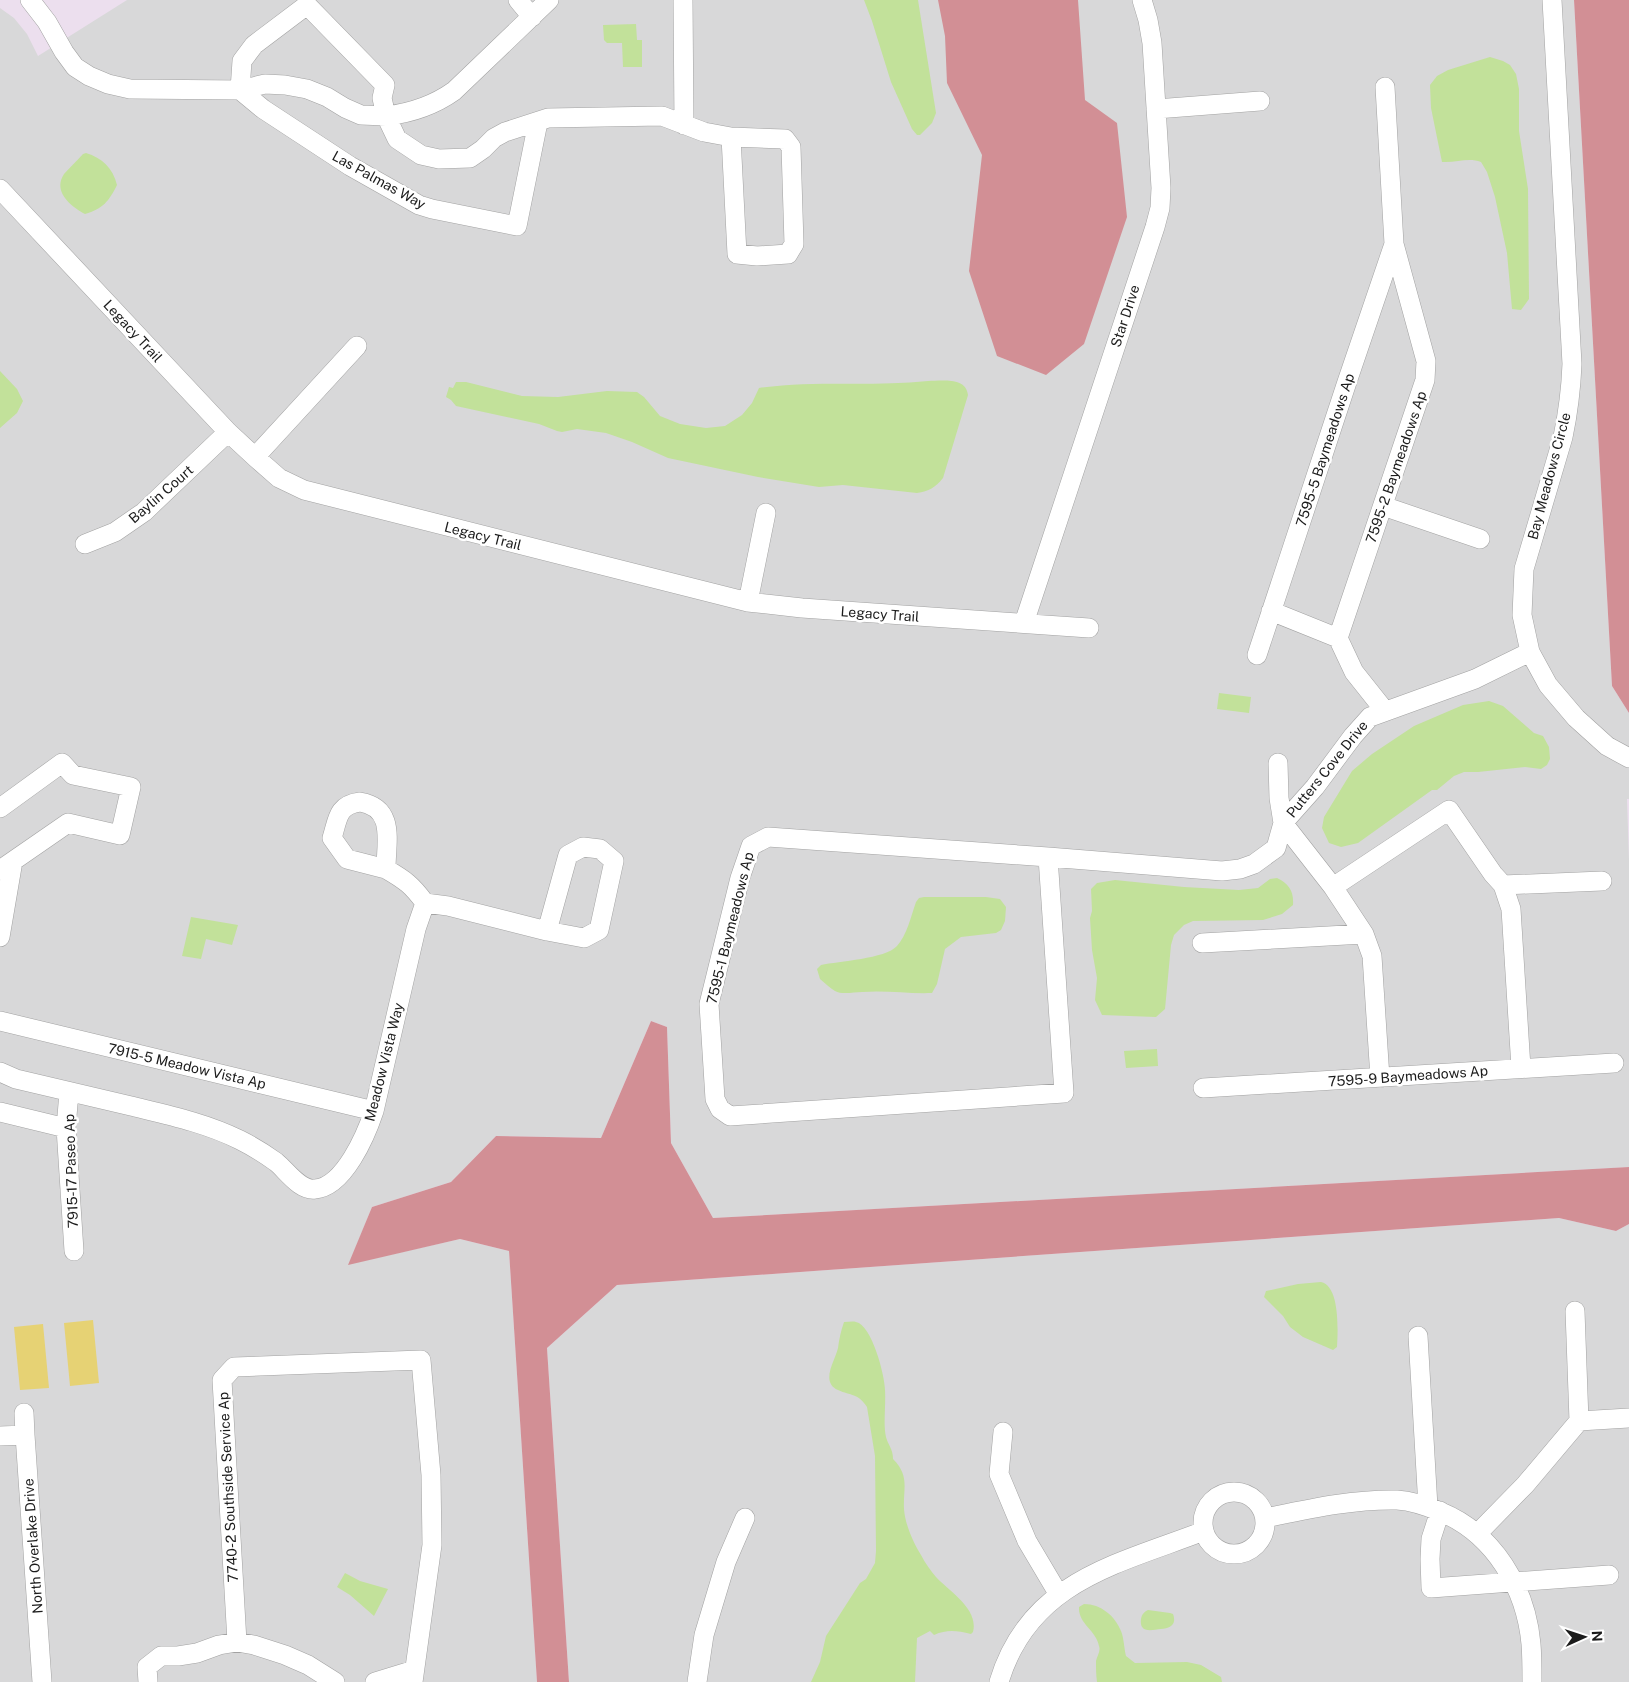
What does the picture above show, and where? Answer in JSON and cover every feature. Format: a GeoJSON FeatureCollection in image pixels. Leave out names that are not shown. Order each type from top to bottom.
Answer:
{"type":"FeatureCollection","features":[{"type":"Feature","properties":{"kind":"street"},"geometry":{"type":"LineString","coordinates":[[30,0],[47,22],[75,67],[108,84],[130,89],[240,90],[265,84],[285,85],[307,89],[327,97],[361,116],[386,116],[420,110],[439,102],[454,91],[549,0]]}},
{"type":"Feature","properties":{"kind":"street"},"geometry":{"type":"LineString","coordinates":[[518,0],[532,17]]}},
{"type":"Feature","properties":{"kind":"street"},"geometry":{"type":"LineString","coordinates":[[682,0],[684,125]]}},
{"type":"Feature","properties":{"kind":"street","name":"Star Drive"},"geometry":{"type":"LineString","coordinates":[[1024,623],[1160,208],[1161,188],[1152,43],[1142,0]]}},
{"type":"Feature","properties":{"kind":"street","name":"Bay Meadows Circle"},"geometry":{"type":"LineString","coordinates":[[1552,0],[1572,364],[1567,418],[1563,437],[1524,568],[1522,615],[1530,652],[1548,684],[1576,718],[1607,746],[1629,758]]}},
{"type":"Feature","properties":{"kind":"street"},"geometry":{"type":"LineString","coordinates":[[240,90],[242,61],[254,45],[307,5],[386,85],[382,98],[386,116],[397,139],[421,155],[439,159],[470,158],[504,132],[548,118],[662,116],[704,132],[731,137],[784,139],[791,147],[794,244],[788,254],[757,256],[737,254],[731,137]]}},
{"type":"Feature","properties":{"kind":"street","name":"7595-2 Baymeadows Ap"},"geometry":{"type":"LineString","coordinates":[[1338,638],[1425,380],[1426,361],[1394,244],[1384,87]]}},
{"type":"Feature","properties":{"kind":"street","name":"Las Palmas Way"},"geometry":{"type":"LineString","coordinates":[[240,90],[263,109],[342,161],[419,205],[517,226],[538,122]]}},
{"type":"Feature","properties":{"kind":"street"},"geometry":{"type":"LineString","coordinates":[[1156,109],[1260,101]]}},
{"type":"Feature","properties":{"kind":"street","name":"Legacy Trail"},"geometry":{"type":"LineString","coordinates":[[0,189],[228,432],[279,478],[304,490],[748,602],[812,609],[1089,628]]}},
{"type":"Feature","properties":{"kind":"street","name":"7595-5 Baymeadows Ap"},"geometry":{"type":"LineString","coordinates":[[1257,655],[1394,244]]}},
{"type":"Feature","properties":{"kind":"street"},"geometry":{"type":"LineString","coordinates":[[255,457],[357,346]]}},
{"type":"Feature","properties":{"kind":"street","name":"Baylin Court"},"geometry":{"type":"LineString","coordinates":[[85,544],[115,532],[144,512],[228,432]]}},
{"type":"Feature","properties":{"kind":"street"},"geometry":{"type":"LineString","coordinates":[[1383,506],[1480,539]]}},
{"type":"Feature","properties":{"kind":"street"},"geometry":{"type":"LineString","coordinates":[[748,602],[766,513]]}},
{"type":"Feature","properties":{"kind":"street"},"geometry":{"type":"LineString","coordinates":[[1271,611],[1338,638],[1354,672],[1385,711]]}},
{"type":"Feature","properties":{"kind":"street","name":"Putters Cove Drive"},"geometry":{"type":"LineString","coordinates":[[1048,857],[1222,871],[1240,869],[1254,864],[1276,848],[1283,823],[1315,787],[1353,736],[1370,717],[1475,679],[1530,652]]}},
{"type":"Feature","properties":{"kind":"street"},"geometry":{"type":"LineString","coordinates":[[0,808],[62,763],[73,775],[131,787],[120,835],[68,823],[7,866],[0,936]]}},
{"type":"Feature","properties":{"kind":"street"},"geometry":{"type":"LineString","coordinates":[[1278,763],[1279,798],[1283,823],[1333,887],[1364,934],[1372,956],[1380,1078]]}},
{"type":"Feature","properties":{"kind":"street"},"geometry":{"type":"LineString","coordinates":[[1333,887],[1449,810],[1493,874],[1503,885],[1511,909],[1521,1068]]}},
{"type":"Feature","properties":{"kind":"street","name":"7595-1 Baymeadows Ap"},"geometry":{"type":"LineString","coordinates":[[768,837],[1048,857],[1064,1094],[730,1116],[720,1110],[715,1099],[708,1004],[740,878],[751,846],[768,837]]}},
{"type":"Feature","properties":{"kind":"street"},"geometry":{"type":"LineString","coordinates":[[386,869],[414,887],[425,903],[448,906],[547,931],[584,938],[599,930],[614,861],[600,849],[583,847],[568,855],[547,931]]}},
{"type":"Feature","properties":{"kind":"street"},"geometry":{"type":"LineString","coordinates":[[1503,885],[1602,881]]}},
{"type":"Feature","properties":{"kind":"street","name":"Meadow Vista Way"},"geometry":{"type":"LineString","coordinates":[[0,1072],[16,1079],[168,1115],[213,1129],[241,1140],[276,1163],[308,1189],[316,1190],[325,1187],[335,1182],[356,1151],[374,1111],[416,929],[425,903]]}},
{"type":"Feature","properties":{"kind":"street"},"geometry":{"type":"LineString","coordinates":[[1202,943],[1364,934]]}},
{"type":"Feature","properties":{"kind":"street","name":"7915-5 Meadow Vista Ap"},"geometry":{"type":"LineString","coordinates":[[0,1021],[374,1111]]}},
{"type":"Feature","properties":{"kind":"street","name":"7595-9 Baymeadows Ap"},"geometry":{"type":"LineString","coordinates":[[1203,1088],[1614,1063]]}},
{"type":"Feature","properties":{"kind":"street","name":"7915-17 Paseo Ap"},"geometry":{"type":"LineString","coordinates":[[69,1092],[66,1128],[74,1251]]}},
{"type":"Feature","properties":{"kind":"street"},"geometry":{"type":"LineString","coordinates":[[0,1112],[66,1128]]}},
{"type":"Feature","properties":{"kind":"street"},"geometry":{"type":"LineString","coordinates":[[1478,1533],[1525,1485],[1579,1421],[1575,1311]]}},
{"type":"Feature","properties":{"kind":"street"},"geometry":{"type":"LineString","coordinates":[[1418,1336],[1434,1509],[1430,1559],[1431,1588],[1609,1575]]}},
{"type":"Feature","properties":{"kind":"street","name":"7740-2 Southside Service Ap"},"geometry":{"type":"LineString","coordinates":[[238,1642],[222,1380],[234,1367],[421,1360],[431,1475],[432,1545],[413,1676]]}},
{"type":"Feature","properties":{"kind":"street","name":"North Overlake Drive"},"geometry":{"type":"LineString","coordinates":[[24,1413],[42,1682]]}},
{"type":"Feature","properties":{"kind":"street"},"geometry":{"type":"LineString","coordinates":[[1579,1421],[1629,1418]]}},
{"type":"Feature","properties":{"kind":"street"},"geometry":{"type":"LineString","coordinates":[[1003,1432],[999,1474],[1027,1541],[1059,1595]]}},
{"type":"Feature","properties":{"kind":"street"},"geometry":{"type":"LineString","coordinates":[[0,1436],[25,1435]]}},
{"type":"Feature","properties":{"kind":"street"},"geometry":{"type":"LineString","coordinates":[[1228,1492],[1238,1492],[1256,1500],[1262,1508],[1265,1518],[1264,1535],[1259,1543],[1245,1553],[1235,1555],[1224,1553],[1208,1541],[1204,1531],[1205,1511],[1218,1496],[1228,1492]]}},
{"type":"Feature","properties":{"kind":"street"},"geometry":{"type":"LineString","coordinates":[[1265,1518],[1324,1506],[1398,1500],[1416,1502],[1452,1517],[1478,1533],[1501,1561],[1515,1583],[1527,1620],[1531,1644],[1532,1682]]}},
{"type":"Feature","properties":{"kind":"street"},"geometry":{"type":"LineString","coordinates":[[697,1682],[704,1636],[726,1562],[745,1518]]}},
{"type":"Feature","properties":{"kind":"street"},"geometry":{"type":"LineString","coordinates":[[999,1682],[1003,1668],[1020,1635],[1043,1608],[1059,1595],[1079,1581],[1104,1568],[1204,1531]]}},
{"type":"Feature","properties":{"kind":"street"},"geometry":{"type":"LineString","coordinates":[[148,1682],[147,1667],[160,1656],[197,1654],[219,1645],[238,1642],[285,1655],[308,1665],[335,1682]]}},
{"type":"Feature","properties":{"kind":"street"},"geometry":{"type":"LineString","coordinates":[[375,1682],[413,1676]]}},
{"type":"Feature","properties":{"kind":"shaded area"},"geometry":{"type":"Polygon","coordinates":[[[127,0],[1574,0],[1612,686],[1629,713],[1629,799],[1627,799],[1629,860],[1629,1167],[713,1218],[671,1143],[667,1027],[651,1021],[601,1138],[496,1136],[451,1182],[372,1207],[349,1264],[460,1239],[509,1251],[537,1682],[0,1682],[0,8],[14,18],[27,34],[38,56],[127,0]]]}},
{"type":"Feature","properties":{"kind":"shaded area"},"geometry":{"type":"Polygon","coordinates":[[[864,0],[918,0],[936,113],[932,123],[920,135],[917,135],[912,129],[891,82],[864,0]]]}},
{"type":"Feature","properties":{"kind":"shaded area"},"geometry":{"type":"Polygon","coordinates":[[[938,0],[1078,0],[1085,100],[1117,123],[1127,217],[1084,344],[1046,375],[997,356],[969,271],[982,155],[947,83],[945,36],[938,0]]]}},
{"type":"Feature","properties":{"kind":"shaded area"},"geometry":{"type":"Polygon","coordinates":[[[1574,0],[1629,0],[1629,713],[1612,686],[1574,0]]]}},
{"type":"Feature","properties":{"kind":"shaded area"},"geometry":{"type":"Polygon","coordinates":[[[636,24],[637,40],[642,40],[642,67],[623,67],[622,43],[607,43],[604,40],[603,25],[636,24]]]}},
{"type":"Feature","properties":{"kind":"shaded area"},"geometry":{"type":"Polygon","coordinates":[[[1490,57],[1510,65],[1516,74],[1519,89],[1519,131],[1528,189],[1529,299],[1521,310],[1512,309],[1507,253],[1495,197],[1487,172],[1481,162],[1467,160],[1442,162],[1431,108],[1430,85],[1437,76],[1448,70],[1490,57]]]}},
{"type":"Feature","properties":{"kind":"shaded area"},"geometry":{"type":"Polygon","coordinates":[[[86,153],[102,161],[110,169],[117,185],[105,204],[85,214],[69,203],[60,187],[64,174],[86,153]]]}},
{"type":"Feature","properties":{"kind":"shaded area"},"geometry":{"type":"Polygon","coordinates":[[[0,371],[17,389],[23,401],[17,413],[0,428],[0,371]]]}},
{"type":"Feature","properties":{"kind":"shaded area"},"geometry":{"type":"Polygon","coordinates":[[[952,381],[958,383],[963,385],[968,395],[943,478],[932,488],[917,493],[843,485],[819,487],[758,477],[668,458],[606,433],[577,429],[562,432],[539,424],[456,406],[446,397],[449,387],[453,388],[456,382],[466,382],[522,396],[558,397],[607,391],[637,392],[644,397],[660,416],[680,424],[706,428],[725,426],[742,415],[752,403],[759,388],[801,384],[886,384],[952,381]]]}},
{"type":"Feature","properties":{"kind":"shaded area"},"geometry":{"type":"Polygon","coordinates":[[[1219,693],[1251,697],[1249,713],[1217,709],[1219,693]]]}},
{"type":"Feature","properties":{"kind":"shaded area"},"geometry":{"type":"Polygon","coordinates":[[[1489,701],[1503,706],[1534,733],[1543,736],[1549,747],[1550,759],[1547,765],[1541,769],[1525,767],[1464,772],[1454,776],[1437,790],[1432,790],[1358,843],[1341,847],[1329,843],[1322,828],[1324,817],[1352,771],[1372,754],[1414,726],[1463,705],[1489,701]]]}},
{"type":"Feature","properties":{"kind":"shaded area"},"geometry":{"type":"Polygon","coordinates":[[[1277,878],[1288,885],[1293,896],[1293,905],[1282,914],[1263,920],[1193,921],[1184,925],[1174,935],[1171,945],[1165,1009],[1156,1017],[1102,1015],[1095,1000],[1097,978],[1092,950],[1090,918],[1092,911],[1091,889],[1097,883],[1115,880],[1239,890],[1258,888],[1270,879],[1277,878]]]}},
{"type":"Feature","properties":{"kind":"shaded area"},"geometry":{"type":"Polygon","coordinates":[[[986,897],[1000,899],[1006,907],[1005,921],[1001,930],[996,933],[961,937],[945,949],[937,984],[932,993],[880,991],[841,993],[833,990],[820,979],[817,969],[821,965],[872,957],[883,954],[897,946],[906,931],[916,902],[919,898],[986,897]]]}},
{"type":"Feature","properties":{"kind":"shaded area"},"geometry":{"type":"Polygon","coordinates":[[[191,917],[238,925],[232,945],[206,939],[201,959],[182,956],[191,917]]]}},
{"type":"Feature","properties":{"kind":"shaded area"},"geometry":{"type":"Polygon","coordinates":[[[651,1021],[667,1027],[671,1143],[713,1218],[1629,1167],[1629,1224],[1616,1231],[1559,1218],[617,1285],[547,1348],[569,1682],[537,1682],[509,1251],[460,1239],[348,1265],[372,1207],[451,1182],[496,1136],[601,1138],[651,1021]]]}},
{"type":"Feature","properties":{"kind":"shaded area"},"geometry":{"type":"Polygon","coordinates":[[[1157,1049],[1158,1066],[1126,1068],[1124,1051],[1157,1049]]]}},
{"type":"Feature","properties":{"kind":"shaded area"},"geometry":{"type":"Polygon","coordinates":[[[1559,1218],[1616,1231],[1629,1224],[1629,1682],[569,1682],[547,1348],[617,1285],[1559,1218]]]}},
{"type":"Feature","properties":{"kind":"shaded area"},"geometry":{"type":"Polygon","coordinates":[[[1321,1282],[1327,1285],[1335,1300],[1338,1331],[1337,1347],[1333,1350],[1303,1337],[1290,1327],[1283,1316],[1264,1297],[1266,1291],[1298,1284],[1321,1282]]]}},
{"type":"Feature","properties":{"kind":"shaded area"},"geometry":{"type":"Polygon","coordinates":[[[93,1320],[99,1383],[70,1386],[64,1323],[93,1320]]]}},
{"type":"Feature","properties":{"kind":"shaded area"},"geometry":{"type":"Polygon","coordinates":[[[844,1322],[855,1322],[862,1325],[872,1341],[880,1363],[884,1383],[886,1437],[893,1459],[904,1477],[905,1515],[912,1539],[934,1575],[962,1601],[972,1616],[974,1624],[971,1634],[952,1631],[934,1635],[930,1631],[917,1638],[915,1682],[811,1682],[820,1662],[826,1636],[875,1563],[875,1456],[867,1407],[857,1397],[838,1390],[830,1382],[829,1377],[844,1322]]]}},
{"type":"Feature","properties":{"kind":"shaded area"},"geometry":{"type":"Polygon","coordinates":[[[43,1324],[49,1388],[20,1390],[14,1327],[43,1324]]]}},
{"type":"Feature","properties":{"kind":"shaded area"},"geometry":{"type":"Polygon","coordinates":[[[345,1573],[360,1581],[388,1589],[374,1616],[350,1595],[337,1587],[345,1573]]]}},
{"type":"Feature","properties":{"kind":"shaded area"},"geometry":{"type":"Polygon","coordinates":[[[1084,1604],[1102,1609],[1115,1620],[1123,1637],[1126,1656],[1135,1663],[1187,1662],[1201,1665],[1221,1677],[1222,1682],[1097,1682],[1096,1661],[1099,1648],[1097,1640],[1079,1613],[1079,1607],[1084,1604]]]}},
{"type":"Feature","properties":{"kind":"shaded area"},"geometry":{"type":"Polygon","coordinates":[[[1148,1610],[1173,1614],[1174,1621],[1172,1625],[1164,1629],[1144,1629],[1141,1619],[1143,1613],[1148,1610]]]}}]}
